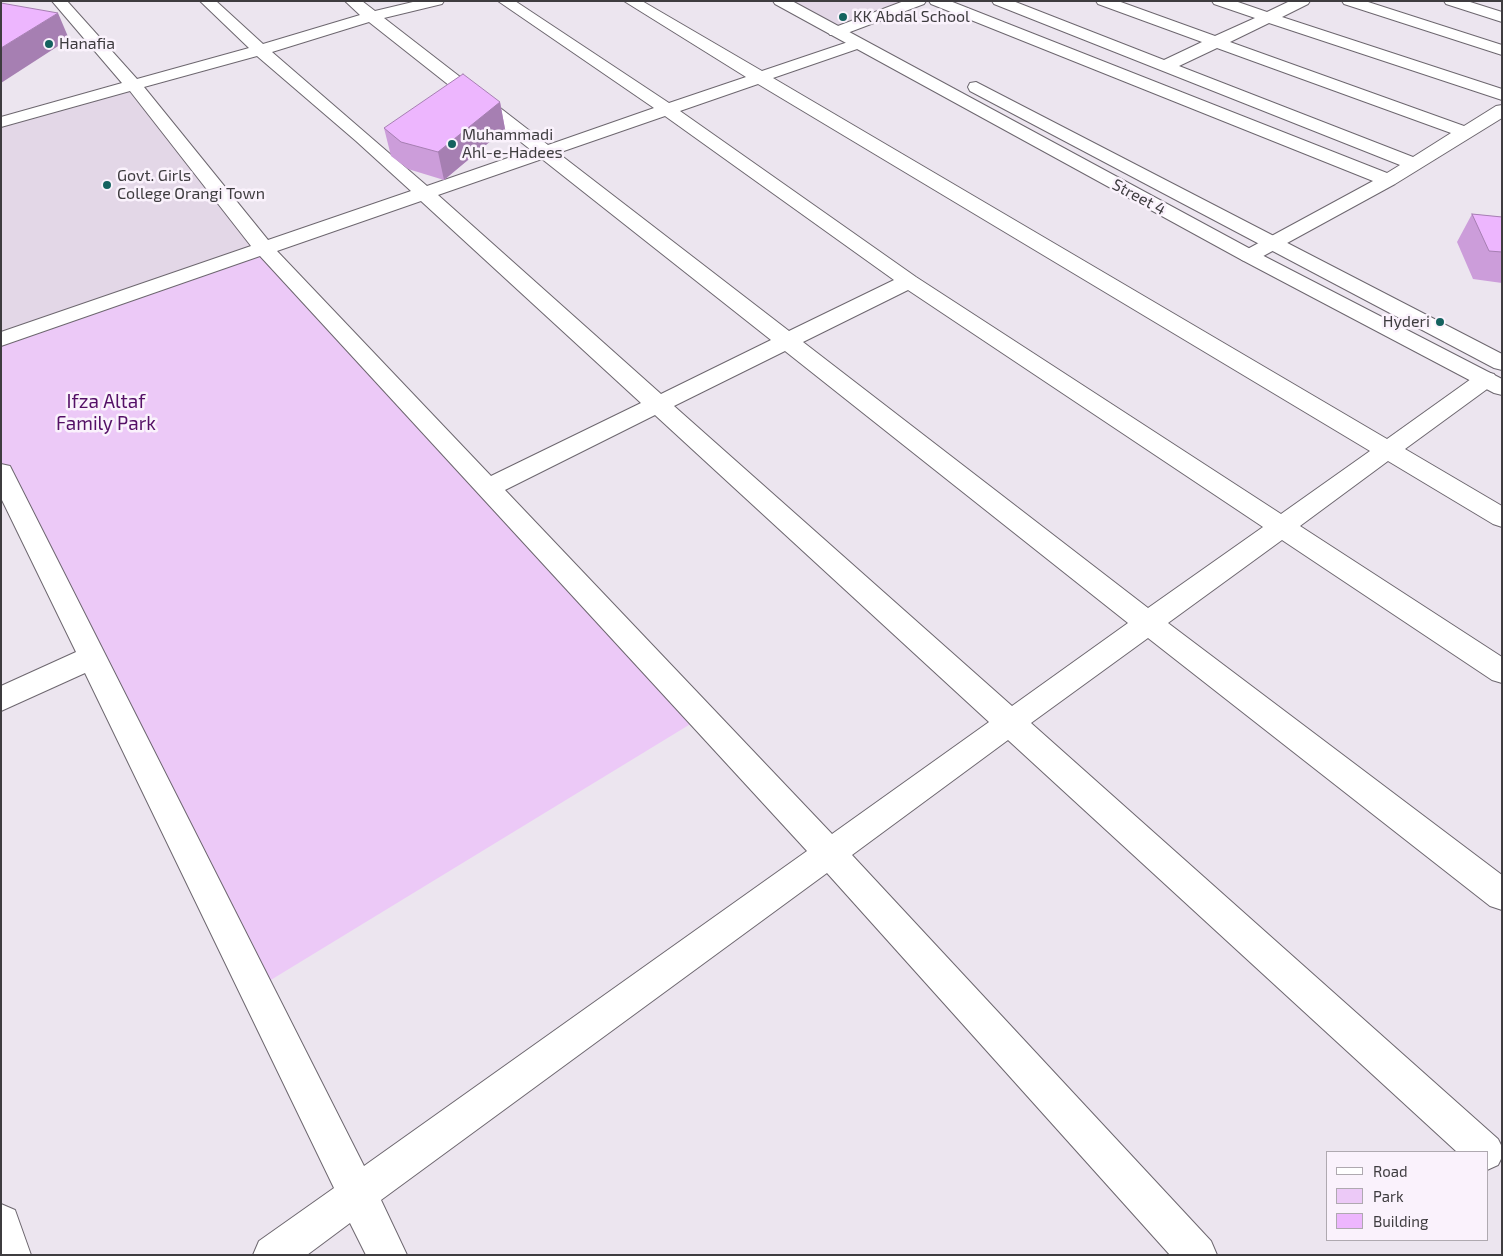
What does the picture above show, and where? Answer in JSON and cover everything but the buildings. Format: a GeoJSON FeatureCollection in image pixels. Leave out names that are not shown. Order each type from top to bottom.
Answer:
{"type":"FeatureCollection","features":[{"type":"Feature","properties":{"kind":"street"},"geometry":{"type":"LineString","coordinates":[[59,1],[134,86],[264,248],[830,854],[1197,1255]]}},
{"type":"Feature","properties":{"kind":"street"},"geometry":{"type":"LineString","coordinates":[[207,1],[260,50],[362,137],[1484,1151]]}},
{"type":"Feature","properties":{"kind":"street"},"geometry":{"type":"LineString","coordinates":[[352,1],[370,17],[1148,623],[1502,895]]}},
{"type":"Feature","properties":{"kind":"street"},"geometry":{"type":"LineString","coordinates":[[1,122],[134,86],[370,17],[437,1]]}},
{"type":"Feature","properties":{"kind":"street"},"geometry":{"type":"LineString","coordinates":[[505,1],[666,109],[909,281],[1502,672]]}},
{"type":"Feature","properties":{"kind":"street"},"geometry":{"type":"LineString","coordinates":[[631,1],[1502,518]]}},
{"type":"Feature","properties":{"kind":"street","name":"Street 4"},"geometry":{"type":"LineString","coordinates":[[780,1],[1249,256],[1496,377]]}},
{"type":"Feature","properties":{"kind":"street","name":"Street 4"},"geometry":{"type":"LineString","coordinates":[[814,1],[1272,244],[1496,377]]}},
{"type":"Feature","properties":{"kind":"street"},"geometry":{"type":"LineString","coordinates":[[836,32],[920,1]]}},
{"type":"Feature","properties":{"kind":"street"},"geometry":{"type":"LineString","coordinates":[[936,1],[1388,180]]}},
{"type":"Feature","properties":{"kind":"street"},"geometry":{"type":"LineString","coordinates":[[999,1],[1415,164]]}},
{"type":"Feature","properties":{"kind":"street"},"geometry":{"type":"LineString","coordinates":[[1104,1],[1215,43],[1464,132]]}},
{"type":"Feature","properties":{"kind":"street"},"geometry":{"type":"LineString","coordinates":[[1219,1],[1502,95]]}},
{"type":"Feature","properties":{"kind":"street"},"geometry":{"type":"LineString","coordinates":[[1164,66],[1303,1]]}},
{"type":"Feature","properties":{"kind":"street"},"geometry":{"type":"LineString","coordinates":[[1349,1],[1502,50]]}},
{"type":"Feature","properties":{"kind":"street"},"geometry":{"type":"LineString","coordinates":[[1451,1],[1502,17]]}},
{"type":"Feature","properties":{"kind":"street"},"geometry":{"type":"LineString","coordinates":[[1,339],[857,44]]}},
{"type":"Feature","properties":{"kind":"street"},"geometry":{"type":"LineString","coordinates":[[1249,256],[1388,180],[1502,110]]}},
{"type":"Feature","properties":{"kind":"street"},"geometry":{"type":"LineString","coordinates":[[488,488],[909,281]]}},
{"type":"Feature","properties":{"kind":"street"},"geometry":{"type":"LineString","coordinates":[[273,1255],[1388,450],[1496,377]]}},
{"type":"Feature","properties":{"kind":"street"},"geometry":{"type":"LineString","coordinates":[[1,472],[387,1255]]}},
{"type":"Feature","properties":{"kind":"street"},"geometry":{"type":"LineString","coordinates":[[1,699],[92,657]]}},
{"type":"Feature","properties":{"kind":"street"},"geometry":{"type":"LineString","coordinates":[[1488,1155],[1502,1168]]}},
{"type":"Feature","properties":{"kind":"street"},"geometry":{"type":"LineString","coordinates":[[1,1224],[11,1255]]}},
{"type":"Feature","properties":{"kind":"shaded area","name":"KK Abdal School"},"geometry":{"type":"Polygon","coordinates":[[[779,1],[920,1],[836,32],[779,1]]]}},
{"type":"Feature","properties":{"kind":"shaded area","name":"Govt. Girls College Orangi Town"},"geometry":{"type":"Polygon","coordinates":[[[134,86],[264,249],[1,339],[1,122],[134,86]]]}},
{"type":"Feature","properties":{"kind":"green space","name":"Ifza Altaf Family Park"},"geometry":{"type":"Polygon","coordinates":[[[264,249],[702,717],[256,989],[1,472],[1,339],[264,249]]]}},
{"type":"Feature","properties":{"kind":"place","name":"KK Abdal School"},"geometry":{"type":"Point","coordinates":[843,17]}},
{"type":"Feature","properties":{"kind":"place","name":"Hanafia"},"geometry":{"type":"Point","coordinates":[49,44]}},
{"type":"Feature","properties":{"kind":"place","name":"Muhammadi Ahl-e-Hadees"},"geometry":{"type":"Point","coordinates":[452,144]}},
{"type":"Feature","properties":{"kind":"place","name":"Govt. Girls College Orangi Town"},"geometry":{"type":"Point","coordinates":[107,185]}},
{"type":"Feature","properties":{"kind":"place","name":"Hyderi"},"geometry":{"type":"Point","coordinates":[1440,322]}}]}
